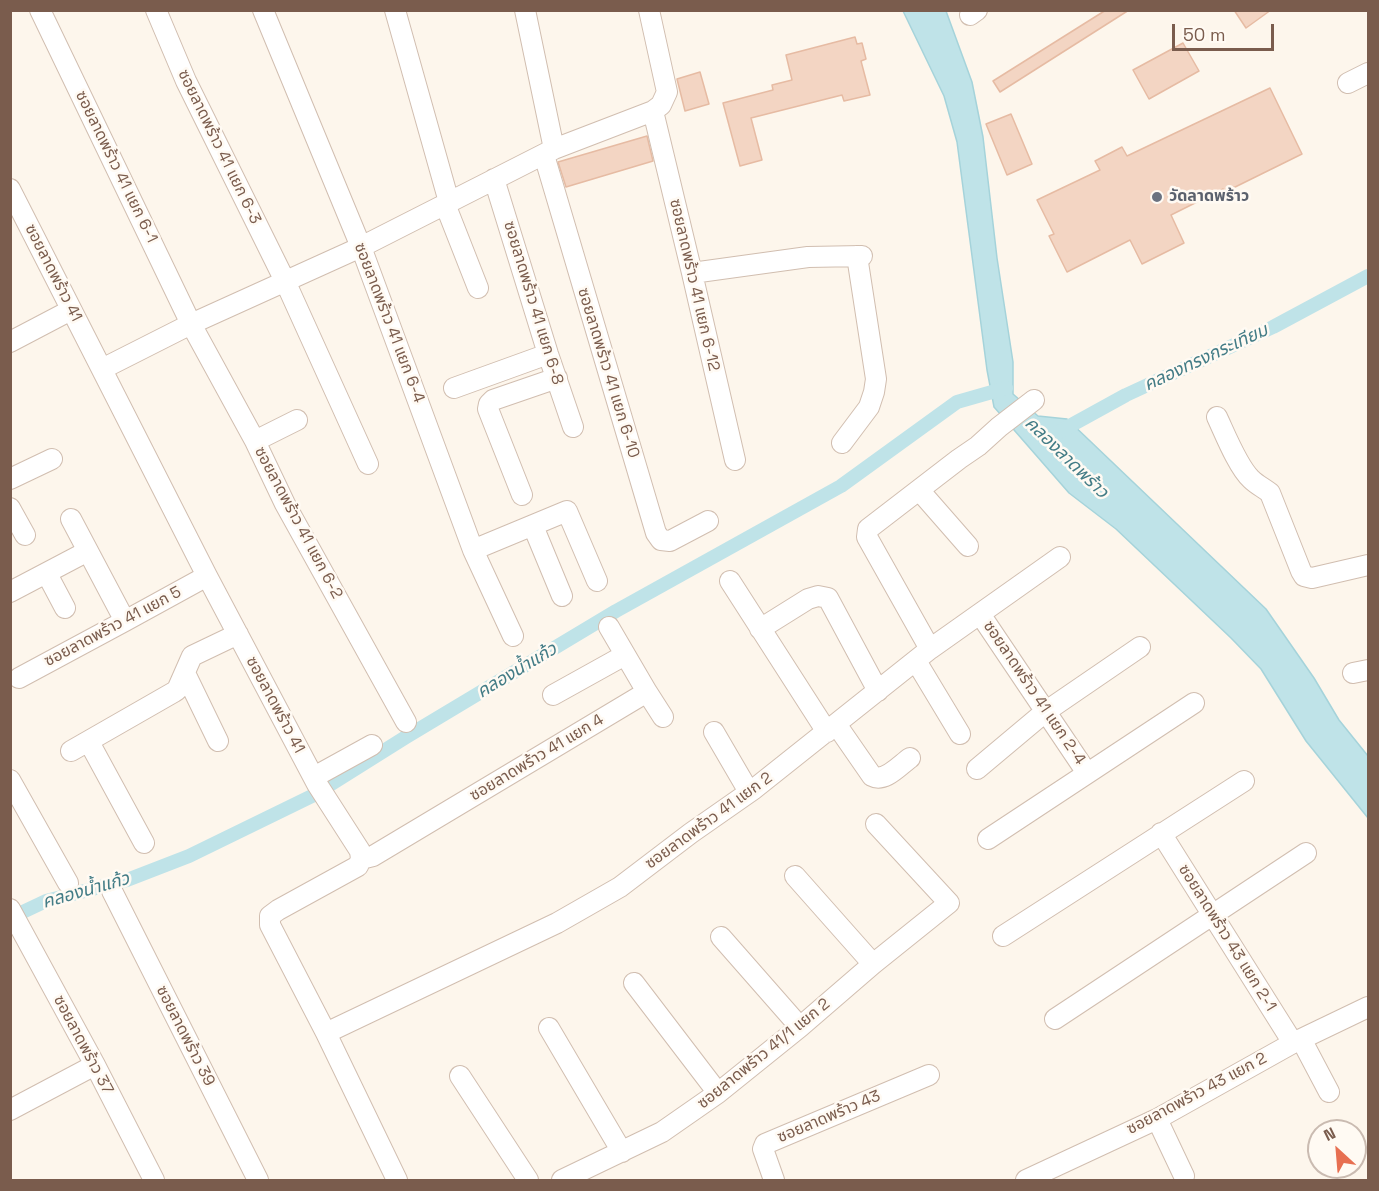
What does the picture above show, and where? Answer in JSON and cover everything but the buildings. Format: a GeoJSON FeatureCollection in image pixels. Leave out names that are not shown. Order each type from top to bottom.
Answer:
{"type":"FeatureCollection","features":[{"type":"Feature","properties":{"kind":"street","name":"ซอยลาดพร้าว 41 แยก 6-1"},"geometry":{"type":"LineString","coordinates":[[40,10],[191,324]]}},
{"type":"Feature","properties":{"kind":"street","name":"ซอยลาดพร้าว 41 แยก 6-3"},"geometry":{"type":"LineString","coordinates":[[156,10],[186,81],[285,282],[368,464]]}},
{"type":"Feature","properties":{"kind":"street","name":"ซอยลาดพร้าว 41 แยก 6-4"},"geometry":{"type":"LineString","coordinates":[[263,10],[361,247],[473,550],[513,636]]}},
{"type":"Feature","properties":{"kind":"street"},"geometry":{"type":"LineString","coordinates":[[395,10],[447,203],[478,288]]}},
{"type":"Feature","properties":{"kind":"street"},"geometry":{"type":"LineString","coordinates":[[525,10],[549,152]]}},
{"type":"Feature","properties":{"kind":"street"},"geometry":{"type":"LineString","coordinates":[[102,369],[191,324],[361,247],[549,152],[652,111],[661,105],[667,92],[650,10]]}},
{"type":"Feature","properties":{"kind":"street"},"geometry":{"type":"LineString","coordinates":[[1348,83],[1368,73]]}},
{"type":"Feature","properties":{"kind":"street","name":"ซอยลาดพร้าว 41 แยก 6-12"},"geometry":{"type":"LineString","coordinates":[[652,111],[735,460]]}},
{"type":"Feature","properties":{"kind":"street","name":"ซอยลาดพร้าว 41 แยก 6-10"},"geometry":{"type":"LineString","coordinates":[[549,152],[656,533],[661,540],[670,541],[708,521]]}},
{"type":"Feature","properties":{"kind":"street","name":"ซอยลาดพร้าว 41 แยก 6-8"},"geometry":{"type":"LineString","coordinates":[[494,179],[573,427]]}},
{"type":"Feature","properties":{"kind":"street","name":"ซอยลาดพร้าว 41"},"geometry":{"type":"LineString","coordinates":[[10,189],[207,576],[319,787],[360,851],[361,859]]}},
{"type":"Feature","properties":{"kind":"street"},"geometry":{"type":"LineString","coordinates":[[692,273],[808,257],[859,256],[876,379],[869,406],[842,443]]}},
{"type":"Feature","properties":{"kind":"street"},"geometry":{"type":"LineString","coordinates":[[10,342],[71,310]]}},
{"type":"Feature","properties":{"kind":"street","name":"ซอยลาดพร้าว 41 แยก 6-2"},"geometry":{"type":"LineString","coordinates":[[191,324],[255,441],[285,504],[406,722]]}},
{"type":"Feature","properties":{"kind":"street"},"geometry":{"type":"LineString","coordinates":[[454,388],[548,354]]}},
{"type":"Feature","properties":{"kind":"street"},"geometry":{"type":"LineString","coordinates":[[522,495],[488,409],[489,404],[493,400],[557,378]]}},
{"type":"Feature","properties":{"kind":"street"},"geometry":{"type":"LineString","coordinates":[[960,734],[867,537],[868,529],[978,446],[1034,400]]}},
{"type":"Feature","properties":{"kind":"street"},"geometry":{"type":"LineString","coordinates":[[1217,417],[1247,475],[1270,493],[1304,576],[1312,579],[1368,565]]}},
{"type":"Feature","properties":{"kind":"street"},"geometry":{"type":"LineString","coordinates":[[255,441],[297,420]]}},
{"type":"Feature","properties":{"kind":"street"},"geometry":{"type":"LineString","coordinates":[[10,479],[51,459]]}},
{"type":"Feature","properties":{"kind":"street"},"geometry":{"type":"LineString","coordinates":[[919,490],[968,546]]}},
{"type":"Feature","properties":{"kind":"street"},"geometry":{"type":"LineString","coordinates":[[10,508],[25,535]]}},
{"type":"Feature","properties":{"kind":"street"},"geometry":{"type":"LineString","coordinates":[[473,550],[567,511],[597,581]]}},
{"type":"Feature","properties":{"kind":"street"},"geometry":{"type":"LineString","coordinates":[[71,519],[125,621]]}},
{"type":"Feature","properties":{"kind":"street"},"geometry":{"type":"LineString","coordinates":[[533,526],[562,596]]}},
{"type":"Feature","properties":{"kind":"street"},"geometry":{"type":"LineString","coordinates":[[10,592],[88,551]]}},
{"type":"Feature","properties":{"kind":"street","name":"ซอยลาดพร้าว 41 แยก 2"},"geometry":{"type":"LineString","coordinates":[[326,1033],[557,923],[620,887],[749,792],[923,655],[1060,557]]}},
{"type":"Feature","properties":{"kind":"street"},"geometry":{"type":"LineString","coordinates":[[47,574],[66,608]]}},
{"type":"Feature","properties":{"kind":"street","name":"ซอยลาดพร้าว 41 แยก 5"},"geometry":{"type":"LineString","coordinates":[[19,678],[207,576]]}},
{"type":"Feature","properties":{"kind":"street"},"geometry":{"type":"LineString","coordinates":[[730,581],[760,629],[832,728],[872,776],[883,778],[910,758]]}},
{"type":"Feature","properties":{"kind":"street"},"geometry":{"type":"LineString","coordinates":[[760,629],[808,599],[818,596],[828,598],[878,691]]}},
{"type":"Feature","properties":{"kind":"street","name":"ซอยลาดพร้าว 41 แยก 2-4"},"geometry":{"type":"LineString","coordinates":[[980,614],[1088,773]]}},
{"type":"Feature","properties":{"kind":"street"},"geometry":{"type":"LineString","coordinates":[[609,627],[663,717]]}},
{"type":"Feature","properties":{"kind":"street"},"geometry":{"type":"LineString","coordinates":[[71,751],[177,690],[194,655],[238,634]]}},
{"type":"Feature","properties":{"kind":"street"},"geometry":{"type":"LineString","coordinates":[[977,769],[1046,712],[1140,647]]}},
{"type":"Feature","properties":{"kind":"street"},"geometry":{"type":"LineString","coordinates":[[553,695],[625,655]]}},
{"type":"Feature","properties":{"kind":"street"},"geometry":{"type":"LineString","coordinates":[[185,672],[218,741]]}},
{"type":"Feature","properties":{"kind":"street","name":"ซอยลาดพร้าว 41 แยก 4"},"geometry":{"type":"LineString","coordinates":[[361,859],[373,856],[647,692]]}},
{"type":"Feature","properties":{"kind":"street"},"geometry":{"type":"LineString","coordinates":[[988,839],[1194,703]]}},
{"type":"Feature","properties":{"kind":"street"},"geometry":{"type":"LineString","coordinates":[[714,732],[749,792]]}},
{"type":"Feature","properties":{"kind":"street"},"geometry":{"type":"LineString","coordinates":[[89,742],[144,843]]}},
{"type":"Feature","properties":{"kind":"street"},"geometry":{"type":"LineString","coordinates":[[319,787],[372,745]]}},
{"type":"Feature","properties":{"kind":"street"},"geometry":{"type":"LineString","coordinates":[[10,780],[68,883]]}},
{"type":"Feature","properties":{"kind":"street"},"geometry":{"type":"LineString","coordinates":[[1003,936],[1244,781]]}},
{"type":"Feature","properties":{"kind":"street","name":"ซอยลาดพร้าว 41/1 แยก 2"},"geometry":{"type":"LineString","coordinates":[[562,1180],[662,1132],[718,1093],[949,903],[876,824]]}},
{"type":"Feature","properties":{"kind":"street","name":"ซอยลาดพร้าว 43 แยก 2-1"},"geometry":{"type":"LineString","coordinates":[[1161,833],[1212,916],[1329,1092]]}},
{"type":"Feature","properties":{"kind":"street"},"geometry":{"type":"LineString","coordinates":[[1054,1019],[1306,853]]}},
{"type":"Feature","properties":{"kind":"street"},"geometry":{"type":"LineString","coordinates":[[361,859],[358,866],[278,910],[270,916],[270,925],[326,1033],[397,1180]]}},
{"type":"Feature","properties":{"kind":"street"},"geometry":{"type":"LineString","coordinates":[[795,876],[873,964]]}},
{"type":"Feature","properties":{"kind":"street","name":"ซอยลาดพร้าว 39"},"geometry":{"type":"LineString","coordinates":[[112,891],[258,1180]]}},
{"type":"Feature","properties":{"kind":"street","name":"ซอยลาดพร้าว 37"},"geometry":{"type":"LineString","coordinates":[[14,917],[154,1180]]}},
{"type":"Feature","properties":{"kind":"street"},"geometry":{"type":"LineString","coordinates":[[721,938],[800,1027]]}},
{"type":"Feature","properties":{"kind":"street"},"geometry":{"type":"LineString","coordinates":[[634,983],[718,1093]]}},
{"type":"Feature","properties":{"kind":"street","name":"ซอยลาดพร้าว 43 แยก 2"},"geometry":{"type":"LineString","coordinates":[[1030,1180],[1156,1119],[1297,1041],[1368,1007]]}},
{"type":"Feature","properties":{"kind":"street"},"geometry":{"type":"LineString","coordinates":[[549,1028],[622,1152]]}},
{"type":"Feature","properties":{"kind":"street"},"geometry":{"type":"LineString","coordinates":[[10,1110],[94,1065]]}},
{"type":"Feature","properties":{"kind":"street","name":"ซอยลาดพร้าว 43"},"geometry":{"type":"LineString","coordinates":[[774,1180],[763,1149],[765,1144],[929,1075]]}},
{"type":"Feature","properties":{"kind":"street"},"geometry":{"type":"LineString","coordinates":[[460,1076],[528,1180]]}},
{"type":"Feature","properties":{"kind":"street"},"geometry":{"type":"LineString","coordinates":[[1156,1119],[1184,1176]]}},
{"type":"Feature","properties":{"kind":"water","name":"คลองลาดพร้าว"},"geometry":{"type":"Polygon","coordinates":[[[903,11],[946,11],[972,82],[983,137],[997,258],[1013,362],[1013,394],[1038,416],[1067,419],[1266,609],[1314,678],[1339,720],[1368,756],[1368,818],[1306,741],[1261,669],[1116,529],[1069,493],[994,407],[987,370],[957,142],[944,96],[903,11]]]}},
{"type":"Feature","properties":{"kind":"waterway","name":"คลองทรงกระเทียม"},"geometry":{"type":"LineString","coordinates":[[1057,433],[1126,395],[1273,327],[1368,276]]}},
{"type":"Feature","properties":{"kind":"waterway","name":"คลองน้ำแก้ว"},"geometry":{"type":"LineString","coordinates":[[10,918],[46,901],[127,880],[189,856],[312,796],[616,611],[841,486],[957,402],[1006,388]]}},
{"type":"Feature","properties":{"kind":"place","name":"วัดลาดพร้าว"},"geometry":{"type":"Point","coordinates":[1157,197]}}]}
